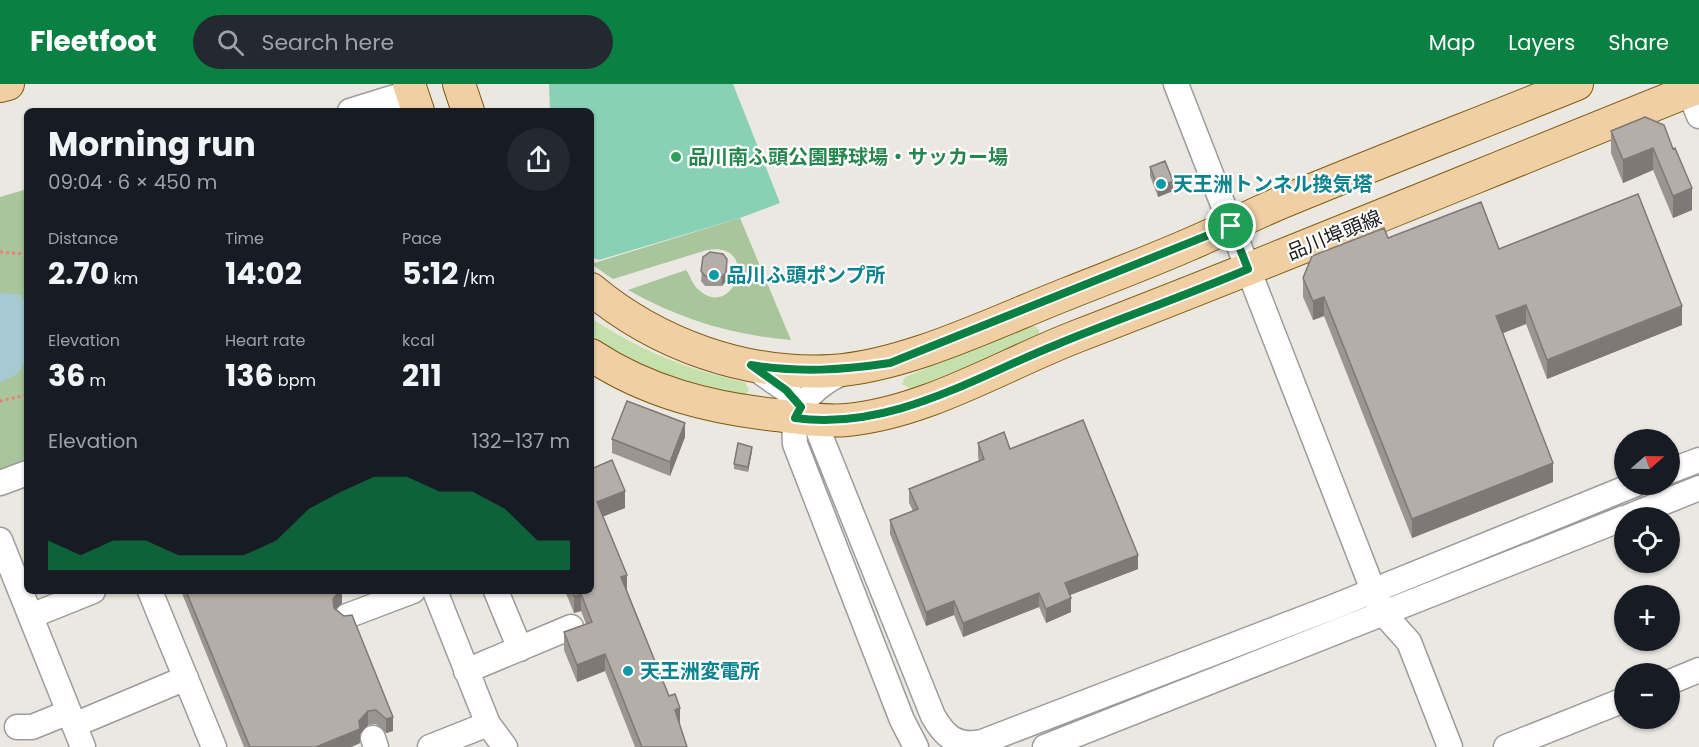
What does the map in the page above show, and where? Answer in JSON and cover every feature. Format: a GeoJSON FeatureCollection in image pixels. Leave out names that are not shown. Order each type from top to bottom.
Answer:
{"type":"FeatureCollection","features":[{"type":"Feature","properties":{"kind":"main road"},"geometry":{"type":"LineString","coordinates":[[0,86],[8,84]]}},
{"type":"Feature","properties":{"kind":"main road"},"geometry":{"type":"LineString","coordinates":[[459,84],[467,108]]}},
{"type":"Feature","properties":{"kind":"main road"},"geometry":{"type":"LineString","coordinates":[[594,290],[620,310],[680,344],[751,365],[808,370],[890,363],[1577,84]]}},
{"type":"Feature","properties":{"kind":"main road","name":"品川埠頭線"},"geometry":{"type":"LineString","coordinates":[[594,358],[628,376],[699,404],[847,420],[905,409],[1058,344],[1469,180],[1693,95]]}},
{"type":"Feature","properties":{"kind":"main road"},"geometry":{"type":"LineString","coordinates":[[1450,135],[1469,180]]}},
{"type":"Feature","properties":{"kind":"main road"},"geometry":{"type":"LineString","coordinates":[[1042,303],[1058,344]]}},
{"type":"Feature","properties":{"kind":"street"},"geometry":{"type":"LineString","coordinates":[[1176,84],[1373,590],[1383,613],[1409,642],[1450,747]]}},
{"type":"Feature","properties":{"kind":"street"},"geometry":{"type":"LineString","coordinates":[[363,108],[413,96]]}},
{"type":"Feature","properties":{"kind":"street"},"geometry":{"type":"LineString","coordinates":[[751,365],[786,390],[804,415],[929,709],[947,743],[982,742],[1373,590],[1614,493]]}},
{"type":"Feature","properties":{"kind":"street"},"geometry":{"type":"LineString","coordinates":[[859,367],[838,374],[821,386],[804,415],[795,444],[801,465],[902,720],[916,747]]}},
{"type":"Feature","properties":{"kind":"street"},"geometry":{"type":"LineString","coordinates":[[1680,467],[1699,460]]}},
{"type":"Feature","properties":{"kind":"street"},"geometry":{"type":"LineString","coordinates":[[0,483],[24,473]]}},
{"type":"Feature","properties":{"kind":"street"},"geometry":{"type":"LineString","coordinates":[[1652,507],[1699,488]]}},
{"type":"Feature","properties":{"kind":"street"},"geometry":{"type":"LineString","coordinates":[[1045,747],[1614,522]]}},
{"type":"Feature","properties":{"kind":"street"},"geometry":{"type":"LineString","coordinates":[[0,540],[83,747]]}},
{"type":"Feature","properties":{"kind":"street"},"geometry":{"type":"LineString","coordinates":[[31,616],[86,594]]}},
{"type":"Feature","properties":{"kind":"street"},"geometry":{"type":"LineString","coordinates":[[151,594],[214,747]]}},
{"type":"Feature","properties":{"kind":"street"},"geometry":{"type":"LineString","coordinates":[[347,616],[405,594]]}},
{"type":"Feature","properties":{"kind":"street"},"geometry":{"type":"LineString","coordinates":[[436,594],[488,724],[505,747]]}},
{"type":"Feature","properties":{"kind":"street"},"geometry":{"type":"LineString","coordinates":[[497,594],[520,649]]}},
{"type":"Feature","properties":{"kind":"street"},"geometry":{"type":"LineString","coordinates":[[466,671],[572,627]]}},
{"type":"Feature","properties":{"kind":"street"},"geometry":{"type":"LineString","coordinates":[[1680,678],[1699,670]]}},
{"type":"Feature","properties":{"kind":"street"},"geometry":{"type":"LineString","coordinates":[[17,727],[32,727],[72,718],[186,678]]}},
{"type":"Feature","properties":{"kind":"street"},"geometry":{"type":"LineString","coordinates":[[1506,747],[1614,704]]}},
{"type":"Feature","properties":{"kind":"street"},"geometry":{"type":"LineString","coordinates":[[430,747],[488,724]]}},
{"type":"Feature","properties":{"kind":"path"},"geometry":{"type":"LineString","coordinates":[[0,252],[24,254]]}},
{"type":"Feature","properties":{"kind":"path"},"geometry":{"type":"LineString","coordinates":[[0,401],[24,396]]}},
{"type":"Feature","properties":{"kind":"green space","name":"品川南ふ頭公園野球場・サッカー場"},"geometry":{"type":"Polygon","coordinates":[[[549,84],[733,84],[780,203],[740,218],[599,260],[594,258],[594,108],[550,108],[549,84]]]}},
{"type":"Feature","properties":{"kind":"green space"},"geometry":{"type":"Polygon","coordinates":[[[24,190],[24,463],[0,473],[0,197],[24,190]]]}},
{"type":"Feature","properties":{"kind":"green space"},"geometry":{"type":"Polygon","coordinates":[[[740,218],[791,340],[769,338],[706,324],[667,309],[628,290],[686,270],[699,290],[712,297],[723,296],[737,279],[738,267],[734,257],[724,250],[707,250],[613,279],[594,266],[594,263],[740,218]]]}},
{"type":"Feature","properties":{"kind":"green space"},"geometry":{"type":"Polygon","coordinates":[[[594,320],[627,340],[665,358],[745,382],[749,390],[745,395],[684,380],[646,366],[594,337],[594,320]]]}},
{"type":"Feature","properties":{"kind":"green space"},"geometry":{"type":"Polygon","coordinates":[[[1030,326],[1035,326],[1039,330],[1039,335],[1035,339],[911,389],[902,384],[905,377],[1030,326]]]}},
{"type":"Feature","properties":{"kind":"water"},"geometry":{"type":"Polygon","coordinates":[[[0,293],[21,295],[24,300],[24,362],[18,373],[0,382],[0,293]]]}},
{"type":"Feature","properties":{"kind":"building"},"geometry":{"type":"Polygon","coordinates":[[[1645,117],[1664,125],[1692,188],[1673,196],[1653,148],[1623,160],[1611,131],[1645,117]]]}},
{"type":"Feature","properties":{"kind":"building"},"geometry":{"type":"Polygon","coordinates":[[[1165,161],[1173,181],[1158,187],[1150,167],[1165,161]]]}},
{"type":"Feature","properties":{"kind":"building"},"geometry":{"type":"Polygon","coordinates":[[[1638,194],[1682,306],[1547,360],[1526,305],[1496,316],[1553,463],[1412,519],[1324,297],[1313,301],[1303,278],[1312,256],[1384,228],[1388,238],[1481,202],[1499,249],[1638,194]]]}},
{"type":"Feature","properties":{"kind":"building"},"geometry":{"type":"Polygon","coordinates":[[[710,252],[723,254],[727,259],[726,272],[722,277],[705,276],[701,271],[703,257],[710,252]]]}},
{"type":"Feature","properties":{"kind":"building"},"geometry":{"type":"Polygon","coordinates":[[[627,401],[685,423],[670,462],[612,439],[627,401]]]}},
{"type":"Feature","properties":{"kind":"building"},"geometry":{"type":"Polygon","coordinates":[[[1083,420],[1138,555],[1065,583],[1071,598],[1046,609],[1039,593],[963,623],[954,601],[926,612],[890,520],[918,509],[909,489],[984,459],[978,443],[1004,432],[1010,449],[1083,420]]]}},
{"type":"Feature","properties":{"kind":"building"},"geometry":{"type":"Polygon","coordinates":[[[738,443],[752,447],[748,467],[734,464],[738,443]]]}},
{"type":"Feature","properties":{"kind":"building"},"geometry":{"type":"Polygon","coordinates":[[[612,460],[625,491],[597,502],[627,575],[621,577],[669,696],[675,694],[680,708],[675,710],[687,747],[642,747],[605,654],[577,665],[564,632],[592,622],[581,594],[594,594],[594,468],[612,460]]]}},
{"type":"Feature","properties":{"kind":"building"},"geometry":{"type":"Polygon","coordinates":[[[187,594],[337,594],[333,599],[334,608],[344,616],[352,615],[393,717],[386,719],[376,710],[368,711],[359,721],[360,729],[316,747],[250,747],[187,594]]]}},
{"type":"Feature","properties":{"kind":"place","name":"品川南ふ頭公園野球場・サッカー場"},"geometry":{"type":"Point","coordinates":[676,157]}},
{"type":"Feature","properties":{"kind":"place","name":"天王洲トンネル換気塔"},"geometry":{"type":"Point","coordinates":[1161,184]}},
{"type":"Feature","properties":{"kind":"place","name":"品川ふ頭ポンプ所"},"geometry":{"type":"Point","coordinates":[714,275]}},
{"type":"Feature","properties":{"kind":"place","name":"天王洲変電所"},"geometry":{"type":"Point","coordinates":[628,671]}},
{"type":"Feature","properties":{"kind":"route"},"geometry":{"type":"LineString","coordinates":[[1231,226],[1248,269],[1058,344],[905,409],[847,420],[795,418],[801,407],[786,390],[751,365],[780,370],[832,371],[890,363],[1231,226]]}}]}
